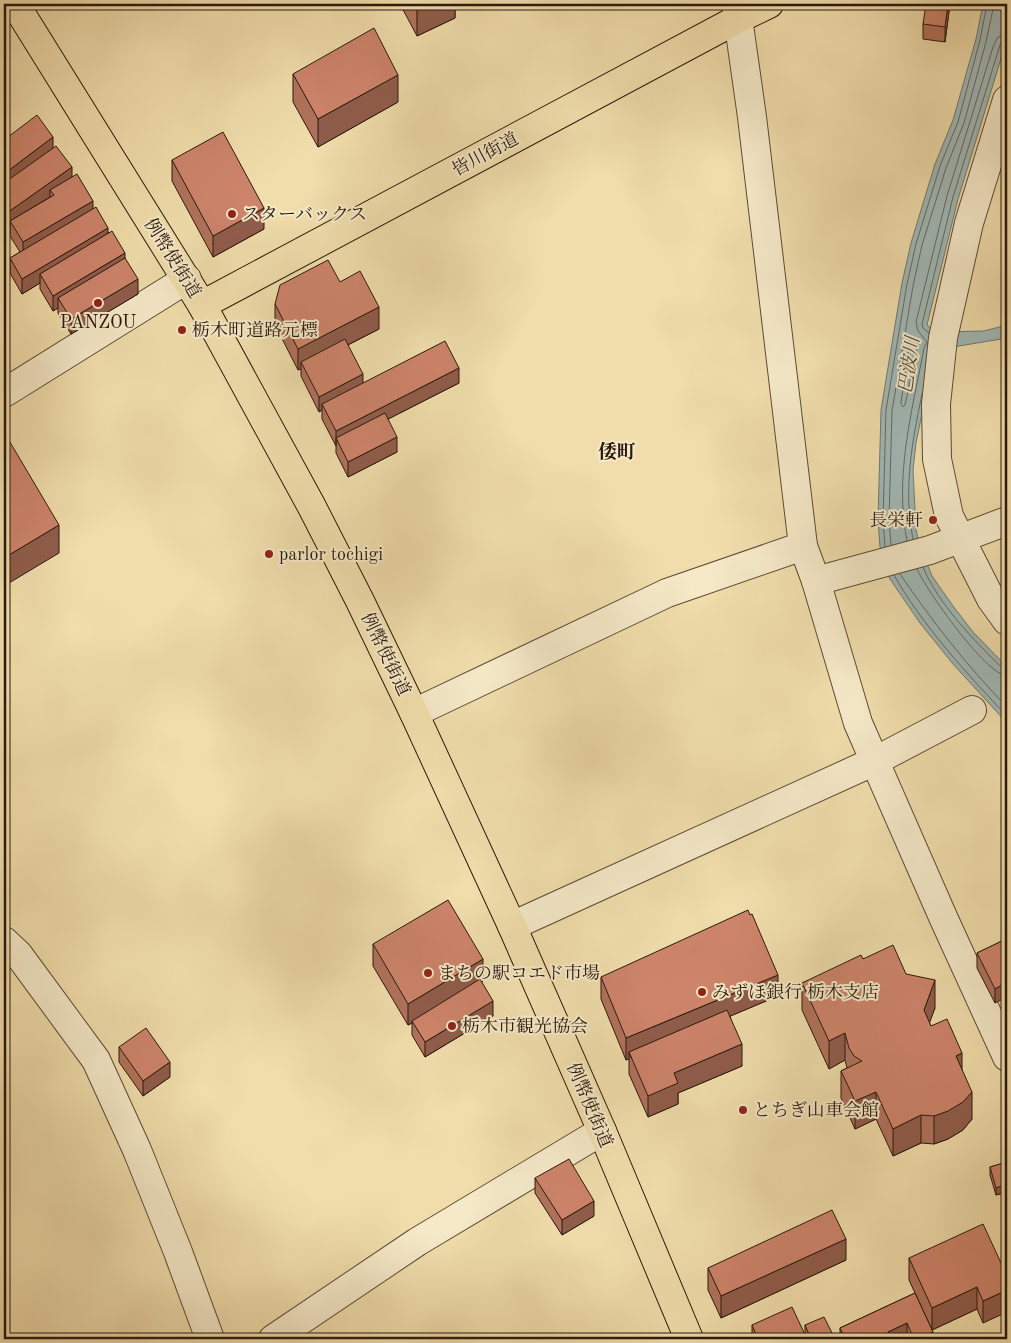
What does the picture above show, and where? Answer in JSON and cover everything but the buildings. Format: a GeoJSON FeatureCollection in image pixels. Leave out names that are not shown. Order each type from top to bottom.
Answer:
{"type":"FeatureCollection","features":[{"type":"Feature","properties":{"kind":"main road","name":"例幣使街道"},"geometry":{"type":"LineString","coordinates":[[15,4],[187,279],[312,507],[360,601],[512,926],[602,1131],[689,1339]]}},
{"type":"Feature","properties":{"kind":"main road","name":"皆川街道"},"geometry":{"type":"LineString","coordinates":[[202,305],[737,11],[769,4]]}},
{"type":"Feature","properties":{"kind":"street"},"geometry":{"type":"LineString","coordinates":[[737,11],[753,127],[803,546],[816,581],[858,723],[1007,1057]]}},
{"type":"Feature","properties":{"kind":"street"},"geometry":{"type":"LineString","coordinates":[[1007,100],[969,223],[943,338],[936,404],[937,459],[949,516],[991,599],[1007,621]]}},
{"type":"Feature","properties":{"kind":"street"},"geometry":{"type":"LineString","coordinates":[[4,393],[187,279]]}},
{"type":"Feature","properties":{"kind":"street"},"geometry":{"type":"LineString","coordinates":[[816,581],[930,550],[1007,521]]}},
{"type":"Feature","properties":{"kind":"street"},"geometry":{"type":"LineString","coordinates":[[414,713],[667,593],[803,546]]}},
{"type":"Feature","properties":{"kind":"street"},"geometry":{"type":"LineString","coordinates":[[512,926],[875,761],[972,710]]}},
{"type":"Feature","properties":{"kind":"street"},"geometry":{"type":"LineString","coordinates":[[4,941],[18,954],[96,1060],[137,1150],[210,1339]]}},
{"type":"Feature","properties":{"kind":"street"},"geometry":{"type":"LineString","coordinates":[[273,1339],[417,1242],[602,1131]]}},
{"type":"Feature","properties":{"kind":"water","name":"巴波川"},"geometry":{"type":"Polygon","coordinates":[[[983,4],[1007,4],[1007,39],[958,199],[927,325],[936,332],[984,331],[1007,325],[1007,338],[935,350],[916,443],[913,470],[916,530],[920,547],[932,576],[953,606],[973,632],[1007,667],[1007,723],[953,664],[920,623],[890,579],[880,547],[878,519],[881,410],[902,283],[911,243],[935,164],[953,120],[976,39],[983,4]]]}},
{"type":"Feature","properties":{"kind":"place","name":"スターバックス"},"geometry":{"type":"Point","coordinates":[232,214]}},
{"type":"Feature","properties":{"kind":"place","name":"PANZOU"},"geometry":{"type":"Point","coordinates":[98,303]}},
{"type":"Feature","properties":{"kind":"place","name":"栃木町道路元標"},"geometry":{"type":"Point","coordinates":[182,330]}},
{"type":"Feature","properties":{"kind":"place","name":"長栄軒"},"geometry":{"type":"Point","coordinates":[933,520]}},
{"type":"Feature","properties":{"kind":"place","name":"parlor tochigi"},"geometry":{"type":"Point","coordinates":[269,554]}},
{"type":"Feature","properties":{"kind":"place","name":"まちの駅コエド市場"},"geometry":{"type":"Point","coordinates":[428,973]}},
{"type":"Feature","properties":{"kind":"place","name":"みずほ銀行 栃木支店"},"geometry":{"type":"Point","coordinates":[702,992]}},
{"type":"Feature","properties":{"kind":"place","name":"栃木市観光協会"},"geometry":{"type":"Point","coordinates":[452,1026]}},
{"type":"Feature","properties":{"kind":"place","name":"とちぎ山車会館"},"geometry":{"type":"Point","coordinates":[743,1110]}},
{"type":"Feature","properties":{"kind":"district","name":"倭町"},"geometry":{"type":"Point","coordinates":[617,451]}}]}
